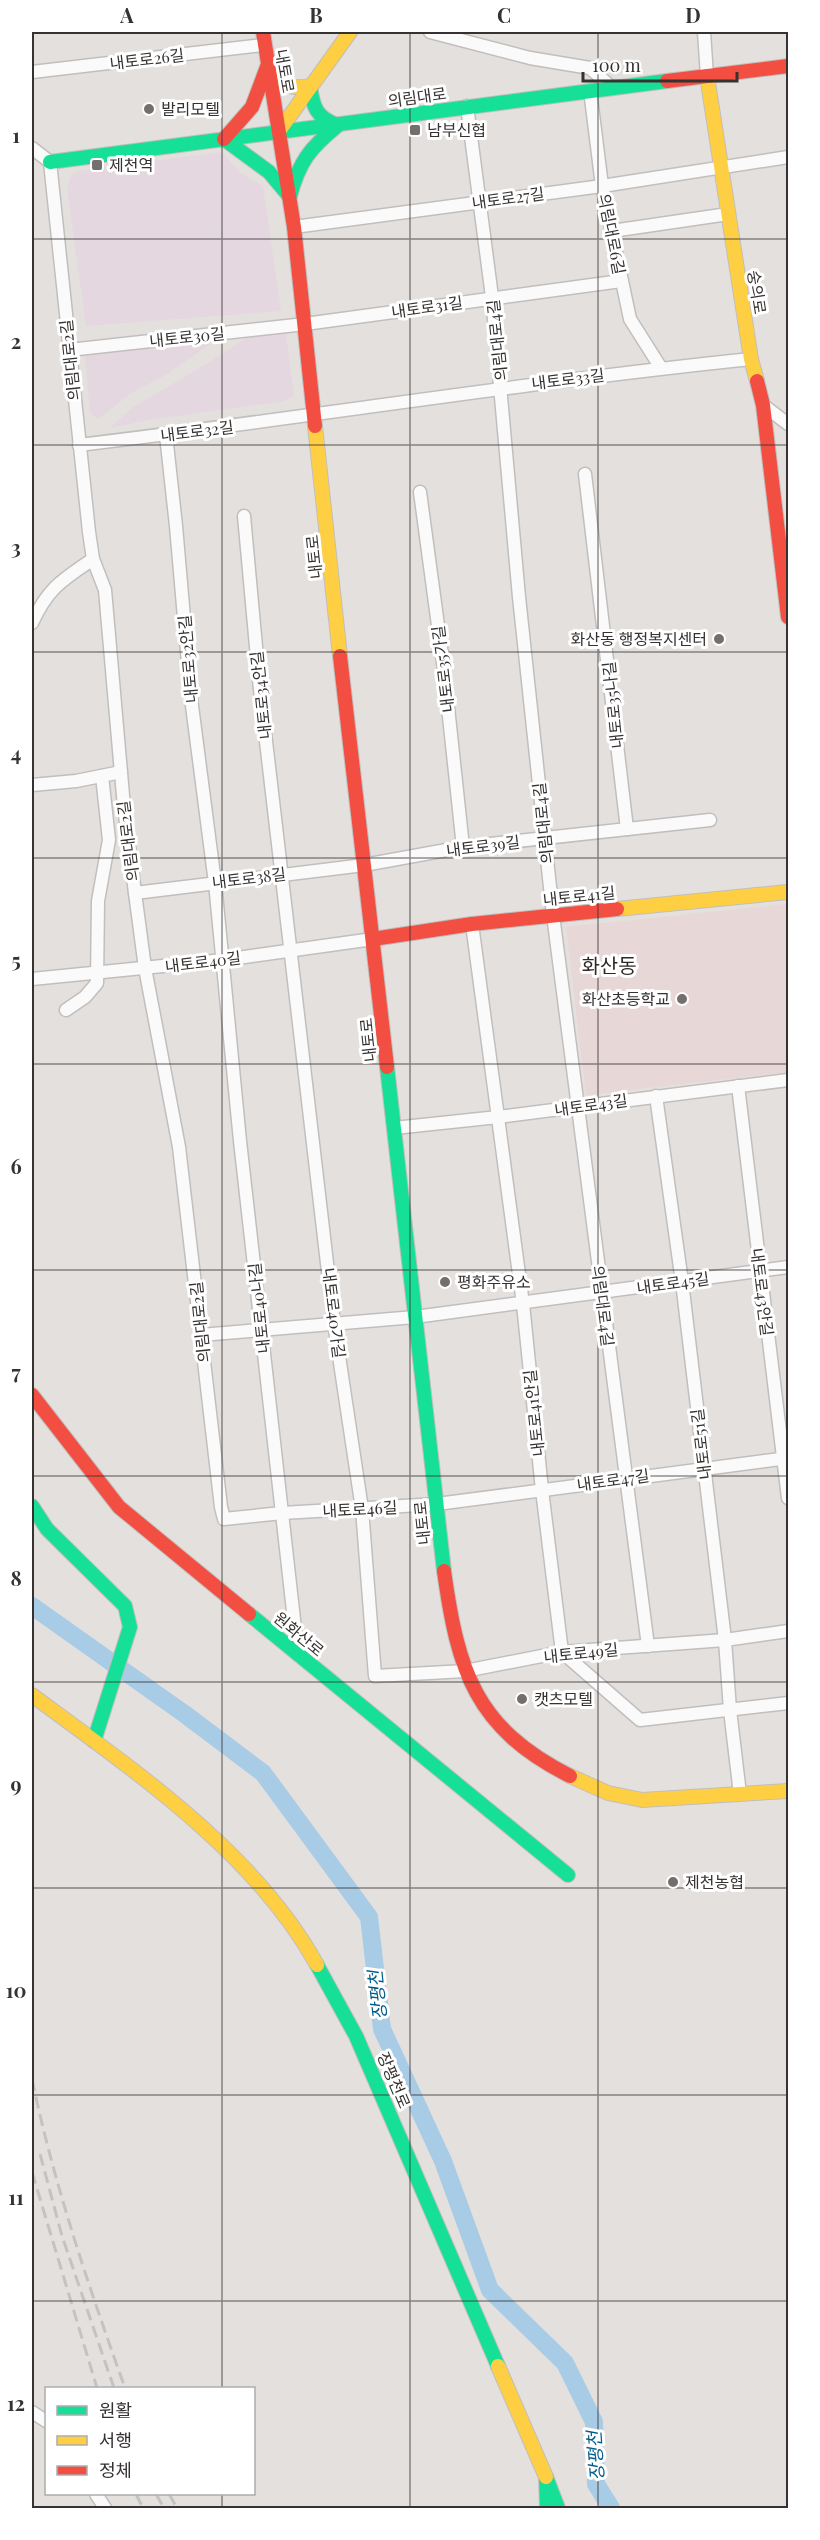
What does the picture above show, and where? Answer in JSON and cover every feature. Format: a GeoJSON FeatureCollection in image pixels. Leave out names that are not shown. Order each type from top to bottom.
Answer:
{"type":"FeatureCollection","features":[{"type":"Feature","properties":{"kind":"street"},"geometry":{"type":"LineString","coordinates":[[279,131],[350,32]]}},
{"type":"Feature","properties":{"kind":"street"},"geometry":{"type":"LineString","coordinates":[[430,32],[530,58],[590,68],[611,87]]}},
{"type":"Feature","properties":{"kind":"street","name":"숭의로"},"geometry":{"type":"LineString","coordinates":[[704,32],[707,76],[728,214],[751,359],[763,405],[784,554],[789,617]]}},
{"type":"Feature","properties":{"kind":"street","name":"내토로"},"geometry":{"type":"LineString","coordinates":[[263,38],[294,227],[451,1624],[465,1671],[474,1693],[494,1722],[514,1743],[550,1766],[590,1787],[626,1798],[657,1800],[789,1791]]}},
{"type":"Feature","properties":{"kind":"street","name":"내토로26길"},"geometry":{"type":"LineString","coordinates":[[32,72],[263,38]]}},
{"type":"Feature","properties":{"kind":"street","name":"의림대로"},"geometry":{"type":"LineString","coordinates":[[50,162],[611,87],[789,66]]}},
{"type":"Feature","properties":{"kind":"street"},"geometry":{"type":"LineString","coordinates":[[267,67],[282,85],[295,90],[310,86]]}},
{"type":"Feature","properties":{"kind":"street"},"geometry":{"type":"LineString","coordinates":[[267,67],[259,97],[245,119],[224,139],[268,172],[290,197]]}},
{"type":"Feature","properties":{"kind":"street"},"geometry":{"type":"LineString","coordinates":[[310,86],[313,109],[320,119],[338,125]]}},
{"type":"Feature","properties":{"kind":"street","name":"의림대로6길"},"geometry":{"type":"LineString","coordinates":[[590,90],[602,186],[630,319],[661,368]]}},
{"type":"Feature","properties":{"kind":"street","name":"의림대로4길"},"geometry":{"type":"LineString","coordinates":[[467,106],[502,387],[519,597],[553,915],[648,1646]]}},
{"type":"Feature","properties":{"kind":"street"},"geometry":{"type":"LineString","coordinates":[[290,197],[297,169],[313,145],[338,125]]}},
{"type":"Feature","properties":{"kind":"street"},"geometry":{"type":"LineString","coordinates":[[32,148],[50,162]]}},
{"type":"Feature","properties":{"kind":"street","name":"내토로27길"},"geometry":{"type":"LineString","coordinates":[[294,227],[602,186],[789,158]]}},
{"type":"Feature","properties":{"kind":"street","name":"의림대로2길"},"geometry":{"type":"LineString","coordinates":[[50,162],[93,559],[105,590],[121,772],[135,893],[145,968],[179,1147],[224,1519]]}},
{"type":"Feature","properties":{"kind":"street"},"geometry":{"type":"LineString","coordinates":[[612,231],[728,214]]}},
{"type":"Feature","properties":{"kind":"street","name":"내토로31길"},"geometry":{"type":"LineString","coordinates":[[305,324],[621,281]]}},
{"type":"Feature","properties":{"kind":"street","name":"내토로30길"},"geometry":{"type":"LineString","coordinates":[[69,350],[305,324]]}},
{"type":"Feature","properties":{"kind":"street","name":"내토로33길"},"geometry":{"type":"LineString","coordinates":[[315,416],[502,387],[751,359]]}},
{"type":"Feature","properties":{"kind":"street"},"geometry":{"type":"LineString","coordinates":[[763,405],[789,424]]}},
{"type":"Feature","properties":{"kind":"street","name":"내토로32길"},"geometry":{"type":"LineString","coordinates":[[80,445],[315,416]]}},
{"type":"Feature","properties":{"kind":"street","name":"내토로32안길"},"geometry":{"type":"LineString","coordinates":[[165,435],[176,526],[191,698],[223,960]]}},
{"type":"Feature","properties":{"kind":"street","name":"내토로35나길"},"geometry":{"type":"LineString","coordinates":[[585,474],[627,829]]}},
{"type":"Feature","properties":{"kind":"street","name":"내토로35가길"},"geometry":{"type":"LineString","coordinates":[[420,492],[444,670],[464,847]]}},
{"type":"Feature","properties":{"kind":"street","name":"내토로34안길"},"geometry":{"type":"LineString","coordinates":[[244,516],[260,690],[292,950]]}},
{"type":"Feature","properties":{"kind":"street"},"geometry":{"type":"LineString","coordinates":[[32,624],[43,600],[60,581],[93,559]]}},
{"type":"Feature","properties":{"kind":"street"},"geometry":{"type":"LineString","coordinates":[[32,785],[121,772]]}},
{"type":"Feature","properties":{"kind":"street"},"geometry":{"type":"LineString","coordinates":[[66,1010],[93,990],[98,973],[98,901],[109,840],[102,776]]}},
{"type":"Feature","properties":{"kind":"street","name":"내토로39길"},"geometry":{"type":"LineString","coordinates":[[364,865],[464,847],[710,820]]}},
{"type":"Feature","properties":{"kind":"street","name":"내토로38길"},"geometry":{"type":"LineString","coordinates":[[135,893],[364,865]]}},
{"type":"Feature","properties":{"kind":"street","name":"내토로41길"},"geometry":{"type":"LineString","coordinates":[[373,939],[472,924],[789,892]]}},
{"type":"Feature","properties":{"kind":"street","name":"내토로41안길"},"geometry":{"type":"LineString","coordinates":[[472,924],[523,1304],[542,1490],[562,1652]]}},
{"type":"Feature","properties":{"kind":"street","name":"내토로40길"},"geometry":{"type":"LineString","coordinates":[[32,979],[223,960],[373,939]]}},
{"type":"Feature","properties":{"kind":"street","name":"내토로40가길"},"geometry":{"type":"LineString","coordinates":[[292,950],[334,1323],[362,1509],[375,1676]]}},
{"type":"Feature","properties":{"kind":"street","name":"내토로40나길"},"geometry":{"type":"LineString","coordinates":[[223,960],[298,1655]]}},
{"type":"Feature","properties":{"kind":"street","name":"내토로43길"},"geometry":{"type":"LineString","coordinates":[[394,1128],[789,1080]]}},
{"type":"Feature","properties":{"kind":"street","name":"내토로43안길"},"geometry":{"type":"LineString","coordinates":[[738,1086],[759,1270],[786,1458],[789,1498]]}},
{"type":"Feature","properties":{"kind":"street","name":"내토로51길"},"geometry":{"type":"LineString","coordinates":[[656,1096],[682,1282],[726,1640],[730,1710],[740,1794]]}},
{"type":"Feature","properties":{"kind":"street","name":"내토로45길"},"geometry":{"type":"LineString","coordinates":[[201,1335],[416,1317],[602,1294],[789,1267]]}},
{"type":"Feature","properties":{"kind":"street","name":"원화산로"},"geometry":{"type":"LineString","coordinates":[[32,1395],[119,1507],[568,1875]]}},
{"type":"Feature","properties":{"kind":"street","name":"내토로47길"},"geometry":{"type":"LineString","coordinates":[[437,1504],[786,1458]]}},
{"type":"Feature","properties":{"kind":"street","name":"내토로46길"},"geometry":{"type":"LineString","coordinates":[[224,1519],[282,1513],[437,1504]]}},
{"type":"Feature","properties":{"kind":"street"},"geometry":{"type":"LineString","coordinates":[[32,1506],[47,1528],[125,1606],[130,1627],[128,1636],[94,1741]]}},
{"type":"Feature","properties":{"kind":"street","name":"내토로49길"},"geometry":{"type":"LineString","coordinates":[[375,1676],[465,1671],[562,1652],[726,1640],[789,1631]]}},
{"type":"Feature","properties":{"kind":"street"},"geometry":{"type":"LineString","coordinates":[[562,1652],[640,1720],[789,1703]]}},
{"type":"Feature","properties":{"kind":"street","name":"장평천로"},"geometry":{"type":"LineString","coordinates":[[32,1695],[199,1824],[252,1878],[301,1936],[356,2036],[558,2508]]}},
{"type":"Feature","properties":{"kind":"street"},"geometry":{"type":"LineString","coordinates":[[32,2412],[45,2420]]}},
{"type":"Feature","properties":{"kind":"street","name":"장평천로"},"geometry":{"type":"LineString","coordinates":[[546,2477],[547,2508]]}},
{"type":"Feature","properties":{"kind":"street"},"geometry":{"type":"LineString","coordinates":[[97,2495],[105,2508]]}},
{"type":"Feature","properties":{"kind":"shaded area"},"geometry":{"type":"Polygon","coordinates":[[[222,152],[239,172],[263,186],[281,311],[86,326],[67,189],[71,176],[77,171],[222,152]]]}},
{"type":"Feature","properties":{"kind":"shaded area"},"geometry":{"type":"Polygon","coordinates":[[[285,327],[294,395],[284,401],[149,420],[110,428],[132,408],[248,337],[285,327]]]}},
{"type":"Feature","properties":{"kind":"shaded area"},"geometry":{"type":"Polygon","coordinates":[[[223,335],[167,374],[130,394],[98,419],[90,413],[85,354],[223,335]]]}},
{"type":"Feature","properties":{"kind":"shaded area","name":"화산초등학교"},"geometry":{"type":"Polygon","coordinates":[[[788,904],[788,1072],[586,1095],[566,927],[788,904]]]}},
{"type":"Feature","properties":{"kind":"waterway","name":"장평천"},"geometry":{"type":"LineString","coordinates":[[32,1606],[186,1715],[263,1773],[369,1917],[382,2029],[443,2161],[490,2290],[565,2363],[594,2422],[596,2484],[611,2508]]}},
{"type":"Feature","properties":{"kind":"railway"},"geometry":{"type":"LineString","coordinates":[[32,2079],[62,2197],[125,2387]]}},
{"type":"Feature","properties":{"kind":"railway"},"geometry":{"type":"LineString","coordinates":[[40,2154],[62,2236],[114,2387]]}},
{"type":"Feature","properties":{"kind":"railway"},"geometry":{"type":"LineString","coordinates":[[32,2172],[97,2387]]}},
{"type":"Feature","properties":{"kind":"railway"},"geometry":{"type":"LineString","coordinates":[[136,2495],[143,2508]]}},
{"type":"Feature","properties":{"kind":"railway"},"geometry":{"type":"LineString","coordinates":[[157,2495],[164,2508]]}},
{"type":"Feature","properties":{"kind":"railway"},"geometry":{"type":"LineString","coordinates":[[170,2495],[177,2508]]}},
{"type":"Feature","properties":{"kind":"traffic: fast"},"geometry":{"type":"LineString","coordinates":[[50,162],[667,81]]}},
{"type":"Feature","properties":{"kind":"traffic: fast"},"geometry":{"type":"LineString","coordinates":[[310,86],[320,115],[337,125]]}},
{"type":"Feature","properties":{"kind":"traffic: fast"},"geometry":{"type":"LineString","coordinates":[[290,196],[297,174],[307,156],[337,126]]}},
{"type":"Feature","properties":{"kind":"traffic: fast"},"geometry":{"type":"LineString","coordinates":[[224,139],[269,172],[289,196]]}},
{"type":"Feature","properties":{"kind":"traffic: fast"},"geometry":{"type":"LineString","coordinates":[[387,1067],[444,1571]]}},
{"type":"Feature","properties":{"kind":"traffic: fast"},"geometry":{"type":"LineString","coordinates":[[32,1506],[47,1529],[125,1606],[130,1627],[94,1741]]}},
{"type":"Feature","properties":{"kind":"traffic: fast"},"geometry":{"type":"LineString","coordinates":[[249,1614],[568,1875]]}},
{"type":"Feature","properties":{"kind":"traffic: fast"},"geometry":{"type":"LineString","coordinates":[[317,1965],[356,2036],[498,2366]]}},
{"type":"Feature","properties":{"kind":"traffic: fast"},"geometry":{"type":"LineString","coordinates":[[547,2508],[546,2477],[558,2508]]}},
{"type":"Feature","properties":{"kind":"traffic: slow"},"geometry":{"type":"LineString","coordinates":[[279,131],[350,32]]}},
{"type":"Feature","properties":{"kind":"traffic: slow"},"geometry":{"type":"LineString","coordinates":[[267,68],[276,78],[286,84],[296,87],[310,86]]}},
{"type":"Feature","properties":{"kind":"traffic: slow"},"geometry":{"type":"LineString","coordinates":[[707,76],[751,359],[757,381]]}},
{"type":"Feature","properties":{"kind":"traffic: slow"},"geometry":{"type":"LineString","coordinates":[[315,426],[340,656]]}},
{"type":"Feature","properties":{"kind":"traffic: slow"},"geometry":{"type":"LineString","coordinates":[[617,909],[788,892]]}},
{"type":"Feature","properties":{"kind":"traffic: slow"},"geometry":{"type":"LineString","coordinates":[[32,1695],[150,1784],[226,1850],[261,1886],[291,1924],[317,1965]]}},
{"type":"Feature","properties":{"kind":"traffic: slow"},"geometry":{"type":"LineString","coordinates":[[570,1776],[608,1793],[642,1800],[788,1791]]}},
{"type":"Feature","properties":{"kind":"traffic: slow"},"geometry":{"type":"LineString","coordinates":[[498,2366],[546,2477]]}},
{"type":"Feature","properties":{"kind":"traffic: jam"},"geometry":{"type":"LineString","coordinates":[[263,32],[294,227],[315,426]]}},
{"type":"Feature","properties":{"kind":"traffic: jam"},"geometry":{"type":"LineString","coordinates":[[667,81],[788,66]]}},
{"type":"Feature","properties":{"kind":"traffic: jam"},"geometry":{"type":"LineString","coordinates":[[224,139],[252,107],[267,67]]}},
{"type":"Feature","properties":{"kind":"traffic: jam"},"geometry":{"type":"LineString","coordinates":[[757,381],[763,405],[788,617]]}},
{"type":"Feature","properties":{"kind":"traffic: jam"},"geometry":{"type":"LineString","coordinates":[[340,656],[387,1067]]}},
{"type":"Feature","properties":{"kind":"traffic: jam"},"geometry":{"type":"LineString","coordinates":[[373,939],[472,924],[617,909]]}},
{"type":"Feature","properties":{"kind":"traffic: jam"},"geometry":{"type":"LineString","coordinates":[[32,1395],[119,1507],[249,1614]]}},
{"type":"Feature","properties":{"kind":"traffic: jam"},"geometry":{"type":"LineString","coordinates":[[444,1571],[456,1638],[465,1667],[477,1693],[492,1716],[512,1738],[538,1758],[570,1776]]}},
{"type":"Feature","properties":{"kind":"place","name":"발리모텔"},"geometry":{"type":"Point","coordinates":[149,109]}},
{"type":"Feature","properties":{"kind":"place","name":"남부신협"},"geometry":{"type":"Point","coordinates":[415,130]}},
{"type":"Feature","properties":{"kind":"place","name":"제천역"},"geometry":{"type":"Point","coordinates":[97,165]}},
{"type":"Feature","properties":{"kind":"place","name":"화산동 행정복지센터"},"geometry":{"type":"Point","coordinates":[719,639]}},
{"type":"Feature","properties":{"kind":"place","name":"화산초등학교"},"geometry":{"type":"Point","coordinates":[682,999]}},
{"type":"Feature","properties":{"kind":"place","name":"평화주유소"},"geometry":{"type":"Point","coordinates":[445,1282]}},
{"type":"Feature","properties":{"kind":"place","name":"캣츠모텔"},"geometry":{"type":"Point","coordinates":[522,1699]}},
{"type":"Feature","properties":{"kind":"place","name":"제천농협"},"geometry":{"type":"Point","coordinates":[673,1882]}},
{"type":"Feature","properties":{"kind":"district","name":"화산동"},"geometry":{"type":"Point","coordinates":[609,966]}}]}
